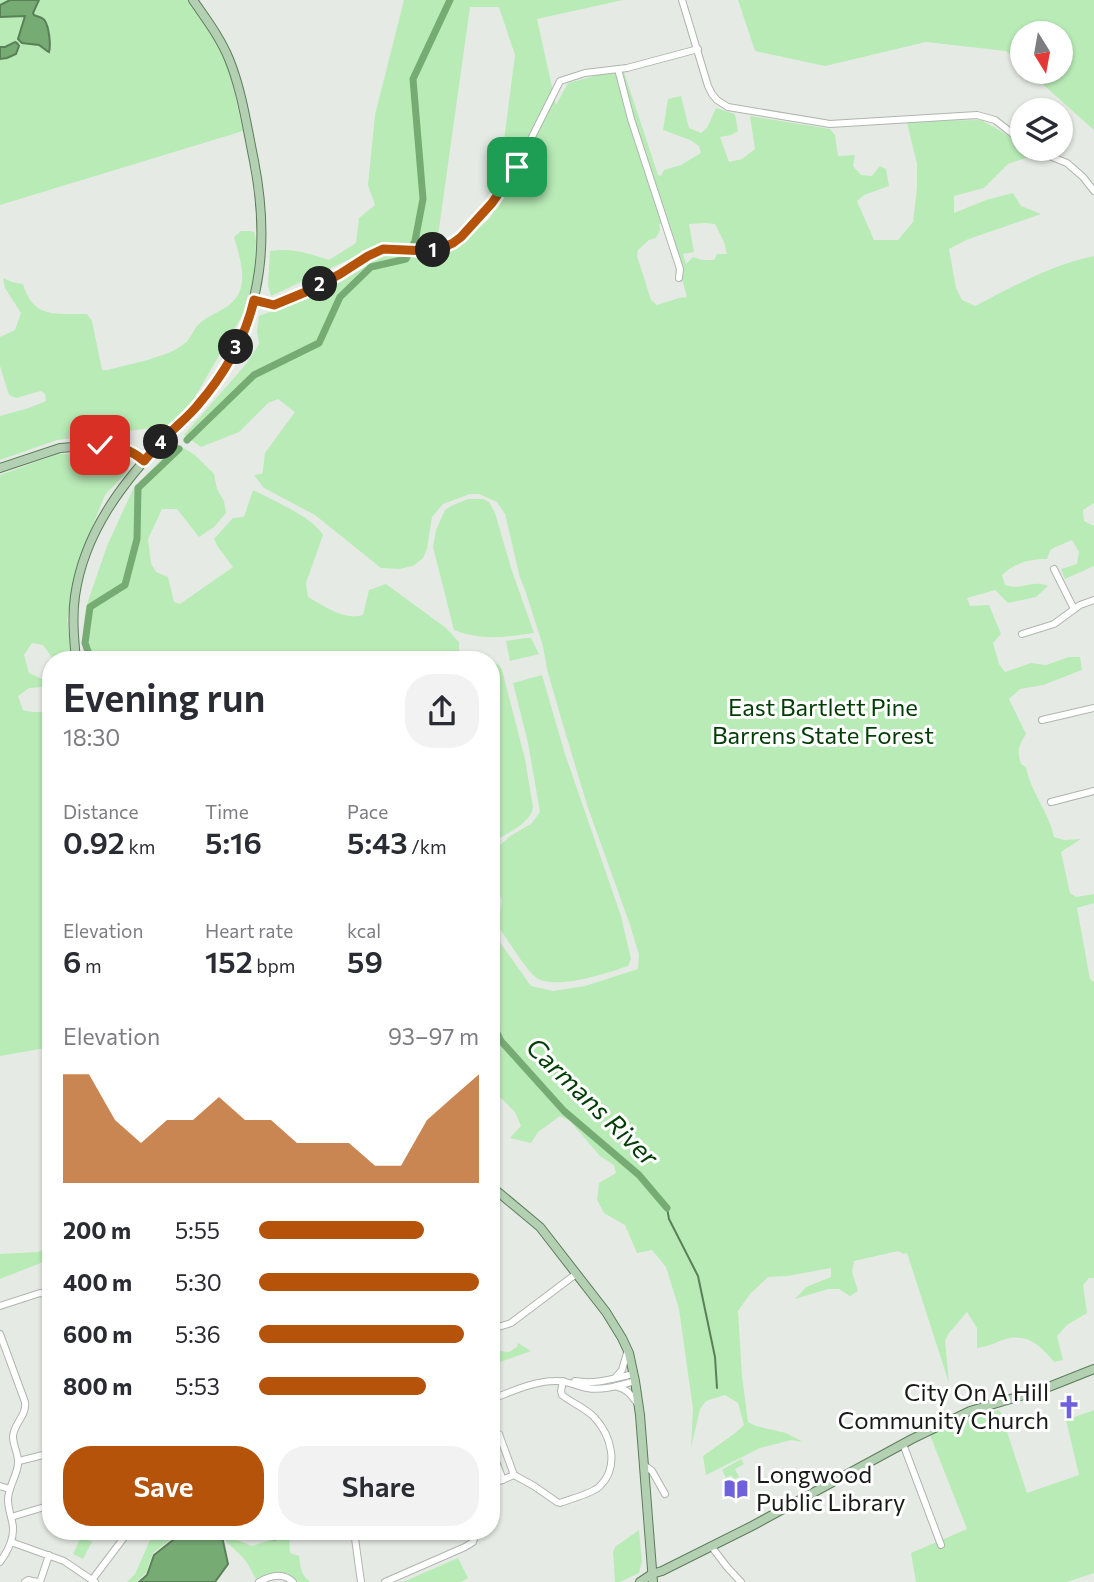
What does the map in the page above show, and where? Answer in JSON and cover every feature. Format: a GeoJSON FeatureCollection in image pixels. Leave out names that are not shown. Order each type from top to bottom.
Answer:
{"type":"FeatureCollection","features":[{"type":"Feature","properties":{"kind":"main road"},"geometry":{"type":"LineString","coordinates":[[76,651],[75,595],[86,553],[106,511],[130,477],[166,436],[197,407],[220,375],[247,325],[254,300],[261,257],[262,220],[250,139],[230,62],[214,31],[193,0]]}},
{"type":"Feature","properties":{"kind":"main road"},"geometry":{"type":"LineString","coordinates":[[0,468],[60,448],[100,445],[127,449],[144,461]]}},
{"type":"Feature","properties":{"kind":"main road"},"geometry":{"type":"LineString","coordinates":[[500,1193],[540,1227],[615,1325],[628,1351],[639,1406],[652,1578]]}},
{"type":"Feature","properties":{"kind":"main road"},"geometry":{"type":"LineString","coordinates":[[640,1582],[970,1411],[1052,1387],[1094,1369]]}},
{"type":"Feature","properties":{"kind":"street"},"geometry":{"type":"LineString","coordinates":[[682,0],[712,94],[728,107],[830,124],[977,115],[995,120],[1010,132]]}},
{"type":"Feature","properties":{"kind":"street"},"geometry":{"type":"LineString","coordinates":[[254,300],[274,305],[308,291],[383,249],[428,251],[453,243],[492,203],[517,167],[560,81],[585,73],[627,68],[698,49]]}},
{"type":"Feature","properties":{"kind":"street"},"geometry":{"type":"LineString","coordinates":[[618,69],[631,119],[680,269],[679,278]]}},
{"type":"Feature","properties":{"kind":"street"},"geometry":{"type":"LineString","coordinates":[[1061,161],[1083,177],[1094,191]]}},
{"type":"Feature","properties":{"kind":"street"},"geometry":{"type":"LineString","coordinates":[[1054,569],[1073,609]]}},
{"type":"Feature","properties":{"kind":"street"},"geometry":{"type":"LineString","coordinates":[[1023,634],[1054,624],[1073,609],[1094,600]]}},
{"type":"Feature","properties":{"kind":"street"},"geometry":{"type":"LineString","coordinates":[[1042,720],[1094,708]]}},
{"type":"Feature","properties":{"kind":"street"},"geometry":{"type":"LineString","coordinates":[[1051,802],[1094,791]]}},
{"type":"Feature","properties":{"kind":"street"},"geometry":{"type":"LineString","coordinates":[[500,1327],[509,1325],[576,1274]]}},
{"type":"Feature","properties":{"kind":"street"},"geometry":{"type":"LineString","coordinates":[[0,1306],[42,1293]]}},
{"type":"Feature","properties":{"kind":"street"},"geometry":{"type":"LineString","coordinates":[[0,1335],[25,1405],[13,1434],[19,1461],[8,1501],[13,1527],[11,1542],[0,1562]]}},
{"type":"Feature","properties":{"kind":"street"},"geometry":{"type":"LineString","coordinates":[[615,1382],[628,1351]]}},
{"type":"Feature","properties":{"kind":"street"},"geometry":{"type":"LineString","coordinates":[[500,1396],[541,1382],[563,1381],[589,1389],[600,1389],[615,1382],[635,1378]]}},
{"type":"Feature","properties":{"kind":"street"},"geometry":{"type":"LineString","coordinates":[[500,1437],[514,1475],[555,1502],[559,1503],[598,1488],[607,1476],[611,1464],[609,1440],[595,1418],[562,1395],[563,1381]]}},
{"type":"Feature","properties":{"kind":"street"},"geometry":{"type":"LineString","coordinates":[[615,1382],[624,1388],[639,1406]]}},
{"type":"Feature","properties":{"kind":"street"},"geometry":{"type":"LineString","coordinates":[[903,1444],[941,1545]]}},
{"type":"Feature","properties":{"kind":"street"},"geometry":{"type":"LineString","coordinates":[[19,1461],[42,1455]]}},
{"type":"Feature","properties":{"kind":"street"},"geometry":{"type":"LineString","coordinates":[[644,1465],[652,1471],[665,1494]]}},
{"type":"Feature","properties":{"kind":"street"},"geometry":{"type":"LineString","coordinates":[[500,1472],[503,1480]]}},
{"type":"Feature","properties":{"kind":"street"},"geometry":{"type":"LineString","coordinates":[[500,1481],[514,1475]]}},
{"type":"Feature","properties":{"kind":"street"},"geometry":{"type":"LineString","coordinates":[[0,1486],[10,1489]]}},
{"type":"Feature","properties":{"kind":"street"},"geometry":{"type":"LineString","coordinates":[[11,1517],[42,1508]]}},
{"type":"Feature","properties":{"kind":"street"},"geometry":{"type":"LineString","coordinates":[[11,1542],[64,1561],[94,1581],[123,1540]]}},
{"type":"Feature","properties":{"kind":"street"},"geometry":{"type":"LineString","coordinates":[[355,1540],[361,1582]]}},
{"type":"Feature","properties":{"kind":"street"},"geometry":{"type":"LineString","coordinates":[[384,1582],[473,1540]]}},
{"type":"Feature","properties":{"kind":"street"},"geometry":{"type":"LineString","coordinates":[[711,1546],[741,1582]]}},
{"type":"Feature","properties":{"kind":"street"},"geometry":{"type":"LineString","coordinates":[[25,1582],[39,1582],[49,1555]]}},
{"type":"Feature","properties":{"kind":"street"},"geometry":{"type":"LineString","coordinates":[[259,1582],[279,1575],[289,1577],[293,1582]]}},
{"type":"Feature","properties":{"kind":"green space"},"geometry":{"type":"Polygon","coordinates":[[[0,0],[189,0],[214,38],[229,70],[243,131],[0,205],[0,0]]]}},
{"type":"Feature","properties":{"kind":"green space","name":"East Bartlett Pine Barrens State Forest"},"geometry":{"type":"Polygon","coordinates":[[[404,0],[623,0],[537,19],[556,105],[568,83],[610,72],[624,72],[658,175],[661,176],[664,170],[681,165],[701,153],[699,146],[690,140],[663,130],[668,99],[681,96],[689,128],[701,133],[707,128],[716,108],[735,114],[738,131],[720,137],[729,162],[742,159],[755,149],[750,116],[830,129],[835,135],[838,156],[855,155],[853,166],[861,175],[872,176],[880,166],[886,169],[889,186],[864,195],[857,201],[874,240],[898,240],[913,222],[917,188],[917,164],[907,123],[981,120],[1010,136],[1010,161],[1017,161],[1008,164],[984,188],[954,196],[954,213],[1013,193],[1021,206],[1041,214],[966,240],[949,249],[956,288],[962,300],[975,306],[1048,271],[1094,256],[1094,503],[1083,510],[1084,521],[1094,526],[1094,566],[1065,579],[1061,569],[1077,564],[1079,552],[1072,540],[1051,549],[1047,559],[1023,562],[1002,575],[1005,585],[1048,586],[1036,597],[1008,603],[995,590],[967,598],[970,606],[989,605],[1001,634],[993,643],[999,664],[1005,672],[1031,663],[1046,665],[1069,657],[1080,657],[1082,670],[1043,685],[1020,689],[1009,699],[1026,734],[1019,749],[1021,764],[1026,767],[1054,837],[1064,840],[1081,839],[1061,852],[1070,893],[1076,897],[1094,894],[1094,903],[1077,908],[1090,979],[1094,982],[1094,1278],[1089,1278],[1083,1285],[1087,1313],[1067,1325],[1057,1336],[1063,1360],[1054,1362],[1040,1347],[1017,1338],[977,1348],[977,1328],[967,1312],[945,1341],[949,1383],[907,1253],[898,1251],[854,1261],[852,1272],[858,1291],[850,1296],[839,1289],[828,1289],[795,1299],[806,1287],[831,1277],[831,1268],[768,1277],[750,1294],[738,1311],[748,1422],[786,1433],[803,1442],[791,1440],[760,1448],[706,1475],[703,1456],[744,1425],[738,1403],[725,1395],[706,1401],[700,1409],[691,1448],[693,1409],[679,1309],[666,1267],[652,1250],[637,1253],[625,1225],[604,1213],[597,1200],[599,1183],[616,1173],[614,1165],[600,1156],[570,1121],[560,1116],[538,1132],[531,1143],[510,1138],[521,1126],[515,1112],[500,1097],[500,942],[531,986],[553,991],[585,986],[638,969],[639,955],[587,805],[547,669],[543,646],[520,578],[505,514],[497,502],[479,494],[470,494],[443,504],[432,517],[423,558],[413,566],[399,569],[381,568],[315,515],[264,488],[254,475],[262,474],[265,453],[295,412],[278,399],[268,403],[239,432],[201,447],[184,435],[247,363],[259,344],[259,316],[303,300],[384,254],[422,257],[445,253],[464,241],[490,218],[512,181],[502,156],[515,55],[499,7],[470,7],[437,243],[417,247],[380,245],[271,296],[268,286],[270,251],[307,253],[329,260],[356,243],[359,218],[375,205],[368,185],[375,115],[404,0]],[[666,222],[659,224],[660,230],[656,238],[649,240],[638,250],[637,256],[651,300],[657,305],[687,297],[666,222]],[[689,224],[694,252],[683,254],[686,264],[693,257],[714,260],[717,254],[727,254],[715,224],[689,224]]]}},
{"type":"Feature","properties":{"kind":"green space"},"geometry":{"type":"Polygon","coordinates":[[[738,0],[1094,0],[1094,130],[1073,111],[1073,98],[1058,98],[1042,84],[1073,84],[1073,21],[1010,21],[1010,54],[1006,51],[926,42],[825,66],[755,51],[738,0]]]}},
{"type":"Feature","properties":{"kind":"green space"},"geometry":{"type":"Polygon","coordinates":[[[241,231],[254,232],[254,278],[242,316],[188,409],[167,426],[57,440],[0,460],[0,416],[46,401],[45,394],[41,391],[16,398],[9,395],[0,366],[0,337],[15,330],[21,313],[5,288],[3,278],[23,284],[33,304],[40,309],[56,314],[87,314],[92,321],[102,370],[108,370],[177,349],[186,342],[200,323],[232,303],[239,292],[242,277],[234,237],[241,231]]]}},
{"type":"Feature","properties":{"kind":"green space"},"geometry":{"type":"Polygon","coordinates":[[[177,444],[195,455],[214,474],[217,489],[224,501],[226,513],[214,527],[199,537],[177,509],[162,509],[148,539],[151,563],[156,572],[168,577],[174,602],[180,604],[233,567],[214,539],[233,518],[244,517],[253,490],[301,515],[323,535],[306,583],[308,597],[335,612],[349,616],[363,615],[369,590],[386,584],[446,628],[459,642],[460,651],[86,651],[83,630],[86,607],[107,546],[134,487],[177,444]]]}},
{"type":"Feature","properties":{"kind":"green space"},"geometry":{"type":"Polygon","coordinates":[[[125,453],[131,463],[126,473],[105,495],[82,552],[67,620],[71,651],[47,651],[43,645],[32,643],[24,655],[29,673],[42,679],[42,687],[29,688],[18,696],[23,710],[42,712],[42,1049],[0,1056],[0,475],[58,454],[125,453]]]}},
{"type":"Feature","properties":{"kind":"green space"},"geometry":{"type":"Polygon","coordinates":[[[468,499],[483,499],[489,502],[495,513],[534,633],[484,637],[454,630],[433,547],[436,530],[445,510],[468,499]]]}},
{"type":"Feature","properties":{"kind":"green space"},"geometry":{"type":"Polygon","coordinates":[[[531,638],[539,654],[510,661],[506,641],[531,638]]]}},
{"type":"Feature","properties":{"kind":"green space"},"geometry":{"type":"Polygon","coordinates":[[[500,667],[525,759],[533,807],[528,819],[500,838],[500,667]]]}},
{"type":"Feature","properties":{"kind":"green space"},"geometry":{"type":"Polygon","coordinates":[[[542,675],[564,751],[621,916],[631,959],[628,966],[579,980],[541,980],[533,975],[500,929],[500,845],[531,824],[540,812],[528,743],[513,683],[542,675]]]}},
{"type":"Feature","properties":{"kind":"green space"},"geometry":{"type":"Polygon","coordinates":[[[42,1250],[42,1263],[0,1279],[0,1254],[42,1250]]]}},
{"type":"Feature","properties":{"kind":"green space"},"geometry":{"type":"Polygon","coordinates":[[[518,1343],[531,1351],[500,1362],[500,1351],[509,1352],[517,1347],[518,1343]]]}},
{"type":"Feature","properties":{"kind":"green space"},"geometry":{"type":"Polygon","coordinates":[[[1000,1410],[1027,1493],[1079,1475],[1066,1420],[1094,1410],[1094,1573],[1067,1582],[916,1582],[911,1553],[967,1529],[930,1435],[966,1419],[1000,1410]]]}},
{"type":"Feature","properties":{"kind":"green space"},"geometry":{"type":"Polygon","coordinates":[[[741,1459],[744,1464],[735,1469],[739,1477],[734,1479],[731,1475],[726,1478],[722,1470],[741,1459]]]}},
{"type":"Feature","properties":{"kind":"green space"},"geometry":{"type":"Polygon","coordinates":[[[639,1530],[642,1561],[639,1573],[615,1582],[615,1547],[639,1530]]]}},
{"type":"Feature","properties":{"kind":"green space"},"geometry":{"type":"Polygon","coordinates":[[[80,1540],[92,1542],[83,1559],[73,1554],[80,1540]]]}},
{"type":"Feature","properties":{"kind":"green space"},"geometry":{"type":"Polygon","coordinates":[[[150,1540],[170,1540],[153,1553],[146,1573],[136,1582],[127,1582],[135,1574],[150,1540]]]}},
{"type":"Feature","properties":{"kind":"green space"},"geometry":{"type":"Polygon","coordinates":[[[226,1540],[237,1540],[252,1546],[270,1540],[289,1540],[290,1553],[299,1556],[303,1573],[310,1582],[299,1582],[288,1575],[278,1573],[256,1579],[246,1561],[226,1540]]]}},
{"type":"Feature","properties":{"kind":"green space"},"geometry":{"type":"Polygon","coordinates":[[[458,1558],[468,1578],[461,1582],[403,1582],[458,1558]]]}},
{"type":"Feature","properties":{"kind":"shaded area"},"geometry":{"type":"Polygon","coordinates":[[[10,0],[39,0],[33,13],[46,24],[49,52],[39,45],[22,43],[18,39],[25,16],[0,17],[0,5],[10,0]]]}},
{"type":"Feature","properties":{"kind":"shaded area"},"geometry":{"type":"Polygon","coordinates":[[[15,42],[19,46],[16,54],[0,59],[0,47],[15,42]]]}},
{"type":"Feature","properties":{"kind":"shaded area"},"geometry":{"type":"Polygon","coordinates":[[[173,1540],[222,1540],[228,1564],[215,1582],[139,1582],[147,1575],[154,1555],[173,1540]]]}},
{"type":"Feature","properties":{"kind":"waterway","name":"Carmans River"},"geometry":{"type":"LineString","coordinates":[[187,440],[254,375],[319,343],[340,297],[371,267],[406,259],[415,241],[423,199],[413,79],[450,0]]}},
{"type":"Feature","properties":{"kind":"waterway","name":"Carmans River"},"geometry":{"type":"LineString","coordinates":[[88,651],[85,643],[90,607],[125,585],[137,539],[138,488],[179,449]]}},
{"type":"Feature","properties":{"kind":"waterway","name":"Carmans River"},"geometry":{"type":"LineString","coordinates":[[500,1039],[564,1111],[639,1175],[667,1208]]}},
{"type":"Feature","properties":{"kind":"waterway"},"geometry":{"type":"LineString","coordinates":[[667,1208],[669,1219],[698,1276],[715,1357],[717,1388]]}},
{"type":"Feature","properties":{"kind":"place","name":"City On A Hill Community Church"},"geometry":{"type":"Point","coordinates":[1069,1407]}},
{"type":"Feature","properties":{"kind":"place","name":"Longwood Public Library"},"geometry":{"type":"Point","coordinates":[736,1489]}},
{"type":"Feature","properties":{"kind":"route"},"geometry":{"type":"LineString","coordinates":[[100,445],[127,449],[144,461],[197,407],[220,375],[247,325],[254,300],[274,305],[308,291],[383,249],[428,251],[453,243],[492,203],[517,167]]}}]}
